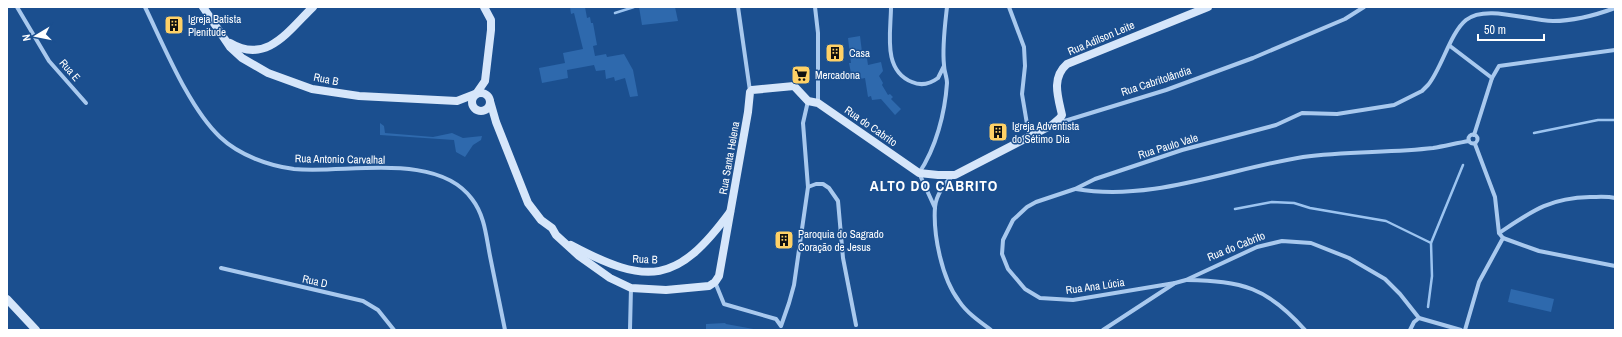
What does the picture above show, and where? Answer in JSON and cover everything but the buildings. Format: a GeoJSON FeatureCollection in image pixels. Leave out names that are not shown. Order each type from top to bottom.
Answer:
{"type":"FeatureCollection","features":[{"type":"Feature","properties":{"kind":"street","name":"Rua E"},"geometry":{"type":"LineString","coordinates":[[17,7],[49,61],[86,103]]}},
{"type":"Feature","properties":{"kind":"street","name":"Rua Antonio Carvalhal"},"geometry":{"type":"LineString","coordinates":[[145,7],[198,111],[220,136],[238,150],[265,162],[296,169],[368,168],[429,172],[447,178],[463,189],[473,201],[485,223],[505,330]]}},
{"type":"Feature","properties":{"kind":"street","name":"Rua B"},"geometry":{"type":"LineString","coordinates":[[203,7],[224,39],[236,53],[254,65],[312,89],[359,96],[457,101],[475,94]]}},
{"type":"Feature","properties":{"kind":"street"},"geometry":{"type":"LineString","coordinates":[[224,39],[247,50],[262,50],[276,43],[313,7]]}},
{"type":"Feature","properties":{"kind":"street"},"geometry":{"type":"LineString","coordinates":[[477,110],[472,104],[475,94],[485,81],[492,25],[489,15],[484,7]]}},
{"type":"Feature","properties":{"kind":"street","name":"Rua Santa Helena"},"geometry":{"type":"LineString","coordinates":[[715,282],[719,276],[750,92],[738,7]]}},
{"type":"Feature","properties":{"kind":"street"},"geometry":{"type":"LineString","coordinates":[[814,7],[818,33],[818,103]]}},
{"type":"Feature","properties":{"kind":"street"},"geometry":{"type":"LineString","coordinates":[[891,7],[890,53],[893,63],[899,72],[910,81],[927,84],[938,78],[944,65]]}},
{"type":"Feature","properties":{"kind":"street"},"geometry":{"type":"LineString","coordinates":[[919,173],[926,163],[938,129],[947,83],[944,65],[947,7]]}},
{"type":"Feature","properties":{"kind":"street"},"geometry":{"type":"LineString","coordinates":[[1009,7],[1024,47],[1025,66],[1022,94],[1029,136]]}},
{"type":"Feature","properties":{"kind":"street","name":"Rua Adilson Leite"},"geometry":{"type":"LineString","coordinates":[[1052,125],[1062,116],[1057,83],[1058,74],[1067,64],[1208,7]]}},
{"type":"Feature","properties":{"kind":"street","name":"Rua Cabritolândia"},"geometry":{"type":"LineString","coordinates":[[955,175],[1052,125],[1166,90],[1253,58],[1345,19],[1364,7]]}},
{"type":"Feature","properties":{"kind":"street","name":"Rua Paulo Vale"},"geometry":{"type":"LineString","coordinates":[[1075,189],[1095,179],[1182,150],[1276,125],[1302,113],[1337,114],[1394,105],[1422,91],[1428,85],[1460,26],[1466,20],[1480,14],[1492,13],[1554,21],[1587,17],[1615,8]]}},
{"type":"Feature","properties":{"kind":"street"},"geometry":{"type":"LineString","coordinates":[[1450,46],[1492,78]]}},
{"type":"Feature","properties":{"kind":"street"},"geometry":{"type":"LineString","coordinates":[[1469,141],[1470,136],[1474,135],[1492,78],[1499,66],[1615,50]]}},
{"type":"Feature","properties":{"kind":"street","name":"Rua B"},"geometry":{"type":"LineString","coordinates":[[485,81],[496,122],[528,203],[541,220],[552,228],[556,235],[594,269],[631,288],[666,290],[709,286],[715,282]]}},
{"type":"Feature","properties":{"kind":"street"},"geometry":{"type":"LineString","coordinates":[[715,282],[723,303],[727,306],[776,319],[781,326],[789,303],[799,258],[808,187],[803,123],[808,101],[796,87],[792,85],[754,89],[750,92]]}},
{"type":"Feature","properties":{"kind":"street"},"geometry":{"type":"LineString","coordinates":[[475,94],[484,93],[490,100],[486,109],[477,110]]}},
{"type":"Feature","properties":{"kind":"street"},"geometry":{"type":"LineString","coordinates":[[457,101],[477,110],[496,122]]}},
{"type":"Feature","properties":{"kind":"street","name":"Rua do Cabrito"},"geometry":{"type":"LineString","coordinates":[[808,101],[818,103],[919,173]]}},
{"type":"Feature","properties":{"kind":"street"},"geometry":{"type":"LineString","coordinates":[[1474,135],[1478,139],[1476,144],[1495,196],[1499,233],[1503,238],[1538,251],[1615,266]]}},
{"type":"Feature","properties":{"kind":"street"},"geometry":{"type":"LineString","coordinates":[[1075,189],[1095,192],[1144,191],[1272,162],[1304,157],[1434,148],[1469,141],[1476,144]]}},
{"type":"Feature","properties":{"kind":"street"},"geometry":{"type":"LineString","coordinates":[[919,173],[955,175]]}},
{"type":"Feature","properties":{"kind":"street"},"geometry":{"type":"LineString","coordinates":[[919,173],[935,208],[939,252],[950,287],[965,308],[991,330]]}},
{"type":"Feature","properties":{"kind":"street"},"geometry":{"type":"LineString","coordinates":[[935,208],[942,188],[955,175]]}},
{"type":"Feature","properties":{"kind":"street"},"geometry":{"type":"LineString","coordinates":[[808,187],[816,184],[823,184],[829,188],[838,201],[843,258],[856,325]]}},
{"type":"Feature","properties":{"kind":"street","name":"Rua Ana Lúcia"},"geometry":{"type":"LineString","coordinates":[[1075,189],[1036,202],[1020,212],[1010,226],[1002,244],[1003,259],[1008,269],[1025,288],[1040,298],[1073,300],[1174,283]]}},
{"type":"Feature","properties":{"kind":"street"},"geometry":{"type":"LineString","coordinates":[[1499,233],[1529,213],[1557,200],[1569,197],[1615,198]]}},
{"type":"Feature","properties":{"kind":"street","name":"Rua B"},"geometry":{"type":"LineString","coordinates":[[563,241],[632,271],[647,272],[672,268],[682,263],[704,244],[731,210]]}},
{"type":"Feature","properties":{"kind":"street"},"geometry":{"type":"LineString","coordinates":[[1465,330],[1479,282],[1503,238]]}},
{"type":"Feature","properties":{"kind":"street","name":"Rua do Cabrito"},"geometry":{"type":"LineString","coordinates":[[1103,330],[1174,283],[1186,280],[1257,247],[1282,241],[1311,243],[1349,258],[1385,279],[1400,294],[1419,318]]}},
{"type":"Feature","properties":{"kind":"street"},"geometry":{"type":"LineString","coordinates":[[607,277],[613,264]]}},
{"type":"Feature","properties":{"kind":"street","name":"Rua D"},"geometry":{"type":"LineString","coordinates":[[220,268],[363,301],[378,310],[394,330]]}},
{"type":"Feature","properties":{"kind":"street"},"geometry":{"type":"LineString","coordinates":[[1186,280],[1213,281],[1254,289],[1266,294],[1305,330]]}},
{"type":"Feature","properties":{"kind":"street"},"geometry":{"type":"LineString","coordinates":[[630,329],[631,288]]}},
{"type":"Feature","properties":{"kind":"street"},"geometry":{"type":"LineString","coordinates":[[7,299],[36,330]]}},
{"type":"Feature","properties":{"kind":"street"},"geometry":{"type":"LineString","coordinates":[[1410,330],[1414,322],[1419,318],[1461,330]]}},
{"type":"Feature","properties":{"kind":"shaded area"},"geometry":{"type":"Polygon","coordinates":[[[570,7],[585,7],[587,18],[590,17],[591,23],[593,23],[597,45],[593,46],[595,56],[606,54],[607,57],[624,54],[633,70],[638,96],[630,97],[625,78],[615,81],[614,77],[606,79],[605,70],[596,71],[594,65],[567,70],[568,78],[542,83],[539,68],[565,63],[563,53],[583,49],[574,13],[571,14],[570,7]]]}},
{"type":"Feature","properties":{"kind":"shaded area"},"geometry":{"type":"Polygon","coordinates":[[[639,7],[675,7],[678,21],[642,25],[639,7]]]}},
{"type":"Feature","properties":{"kind":"shaded area"},"geometry":{"type":"Polygon","coordinates":[[[860,36],[862,52],[866,52],[868,65],[881,62],[883,71],[879,76],[883,83],[882,85],[888,95],[890,94],[893,97],[891,99],[901,109],[895,115],[881,99],[872,100],[871,96],[868,97],[865,78],[855,80],[853,73],[851,73],[848,38],[860,36]]]}},
{"type":"Feature","properties":{"kind":"shaded area"},"geometry":{"type":"Polygon","coordinates":[[[380,123],[384,126],[385,133],[433,137],[452,133],[463,138],[482,136],[481,140],[473,145],[465,157],[456,152],[454,140],[380,135],[380,123]]]}},
{"type":"Feature","properties":{"kind":"shaded area"},"geometry":{"type":"Polygon","coordinates":[[[1511,289],[1554,299],[1551,312],[1508,302],[1511,289]]]}},
{"type":"Feature","properties":{"kind":"shaded area"},"geometry":{"type":"Polygon","coordinates":[[[725,323],[759,330],[706,330],[706,324],[725,323]]]}},
{"type":"Feature","properties":{"kind":"waterway"},"geometry":{"type":"LineString","coordinates":[[615,13],[634,7]]}},
{"type":"Feature","properties":{"kind":"waterway"},"geometry":{"type":"LineString","coordinates":[[1534,133],[1598,120],[1615,120]]}},
{"type":"Feature","properties":{"kind":"waterway"},"geometry":{"type":"LineString","coordinates":[[1428,307],[1432,276],[1431,243],[1463,165]]}},
{"type":"Feature","properties":{"kind":"waterway"},"geometry":{"type":"LineString","coordinates":[[1235,209],[1272,202],[1294,203],[1310,208],[1386,221],[1431,243]]}},
{"type":"Feature","properties":{"kind":"place","name":"Igreja Batista Plenitude"},"geometry":{"type":"Point","coordinates":[174,25]}},
{"type":"Feature","properties":{"kind":"place","name":"Casa"},"geometry":{"type":"Point","coordinates":[835,53]}},
{"type":"Feature","properties":{"kind":"place","name":"Mercadona"},"geometry":{"type":"Point","coordinates":[801,75]}},
{"type":"Feature","properties":{"kind":"place","name":"Igreja Adventista do Sétimo Dia"},"geometry":{"type":"Point","coordinates":[998,132]}},
{"type":"Feature","properties":{"kind":"place","name":"Paroquia do Sagrado Coração de Jesus"},"geometry":{"type":"Point","coordinates":[784,240]}},
{"type":"Feature","properties":{"kind":"district","name":"ALTO DO CABRITO"},"geometry":{"type":"Point","coordinates":[934,185]}}]}
